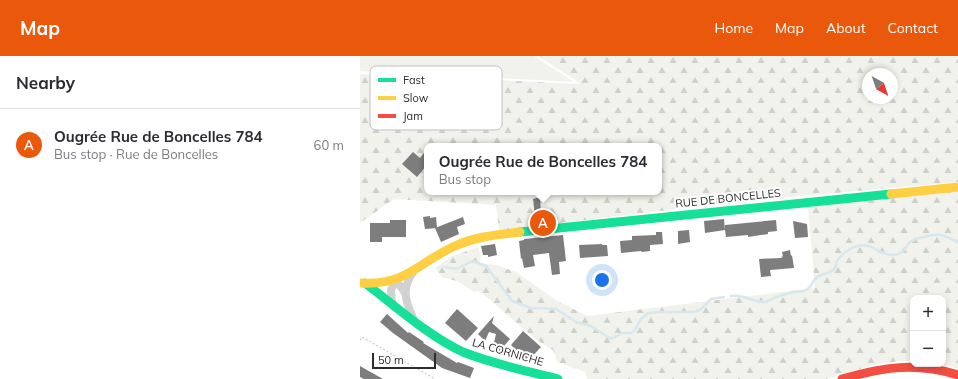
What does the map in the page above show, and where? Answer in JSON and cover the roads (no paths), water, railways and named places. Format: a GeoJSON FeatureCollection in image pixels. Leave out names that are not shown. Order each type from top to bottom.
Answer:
{"type":"FeatureCollection","features":[{"type":"Feature","properties":{"kind":"main road","name":"RUE DE BONCELLES"},"geometry":{"type":"LineString","coordinates":[[362,283],[379,283],[395,280],[414,271],[445,251],[483,236],[958,187]]}},
{"type":"Feature","properties":{"kind":"main road","name":"LA CORNICHE"},"geometry":{"type":"LineString","coordinates":[[362,283],[413,318],[434,335],[468,354],[558,379]]}},
{"type":"Feature","properties":{"kind":"main road"},"geometry":{"type":"LineString","coordinates":[[848,378],[880,369],[908,366],[938,369],[958,375]]}},
{"type":"Feature","properties":{"kind":"street"},"geometry":{"type":"LineString","coordinates":[[405,293],[409,278],[414,271]]}},
{"type":"Feature","properties":{"kind":"street"},"geometry":{"type":"LineString","coordinates":[[392,303],[391,290],[395,280]]}},
{"type":"Feature","properties":{"kind":"street","name":"LA CORNICHE"},"geometry":{"type":"LineString","coordinates":[[395,280],[405,293],[406,303],[413,318]]}},
{"type":"Feature","properties":{"kind":"waterway"},"geometry":{"type":"LineString","coordinates":[[731,296],[739,296],[763,302],[785,294],[805,291],[817,277],[834,269],[837,261],[850,249],[857,246],[869,246],[882,253],[896,255],[901,253],[911,241],[924,237],[941,235],[958,242]]}},
{"type":"Feature","properties":{"kind":"waterway"},"geometry":{"type":"LineString","coordinates":[[445,267],[457,269],[472,261],[486,266],[512,301],[531,308],[556,309],[576,322],[591,326],[609,338],[613,338],[622,333],[631,333],[635,330],[641,319],[648,313],[695,312],[700,310],[711,299],[724,297]]}},
{"type":"Feature","properties":{"kind":"place","name":"Ougrée Rue de Boncelles 784"},"geometry":{"type":"Point","coordinates":[543,223]}}]}
